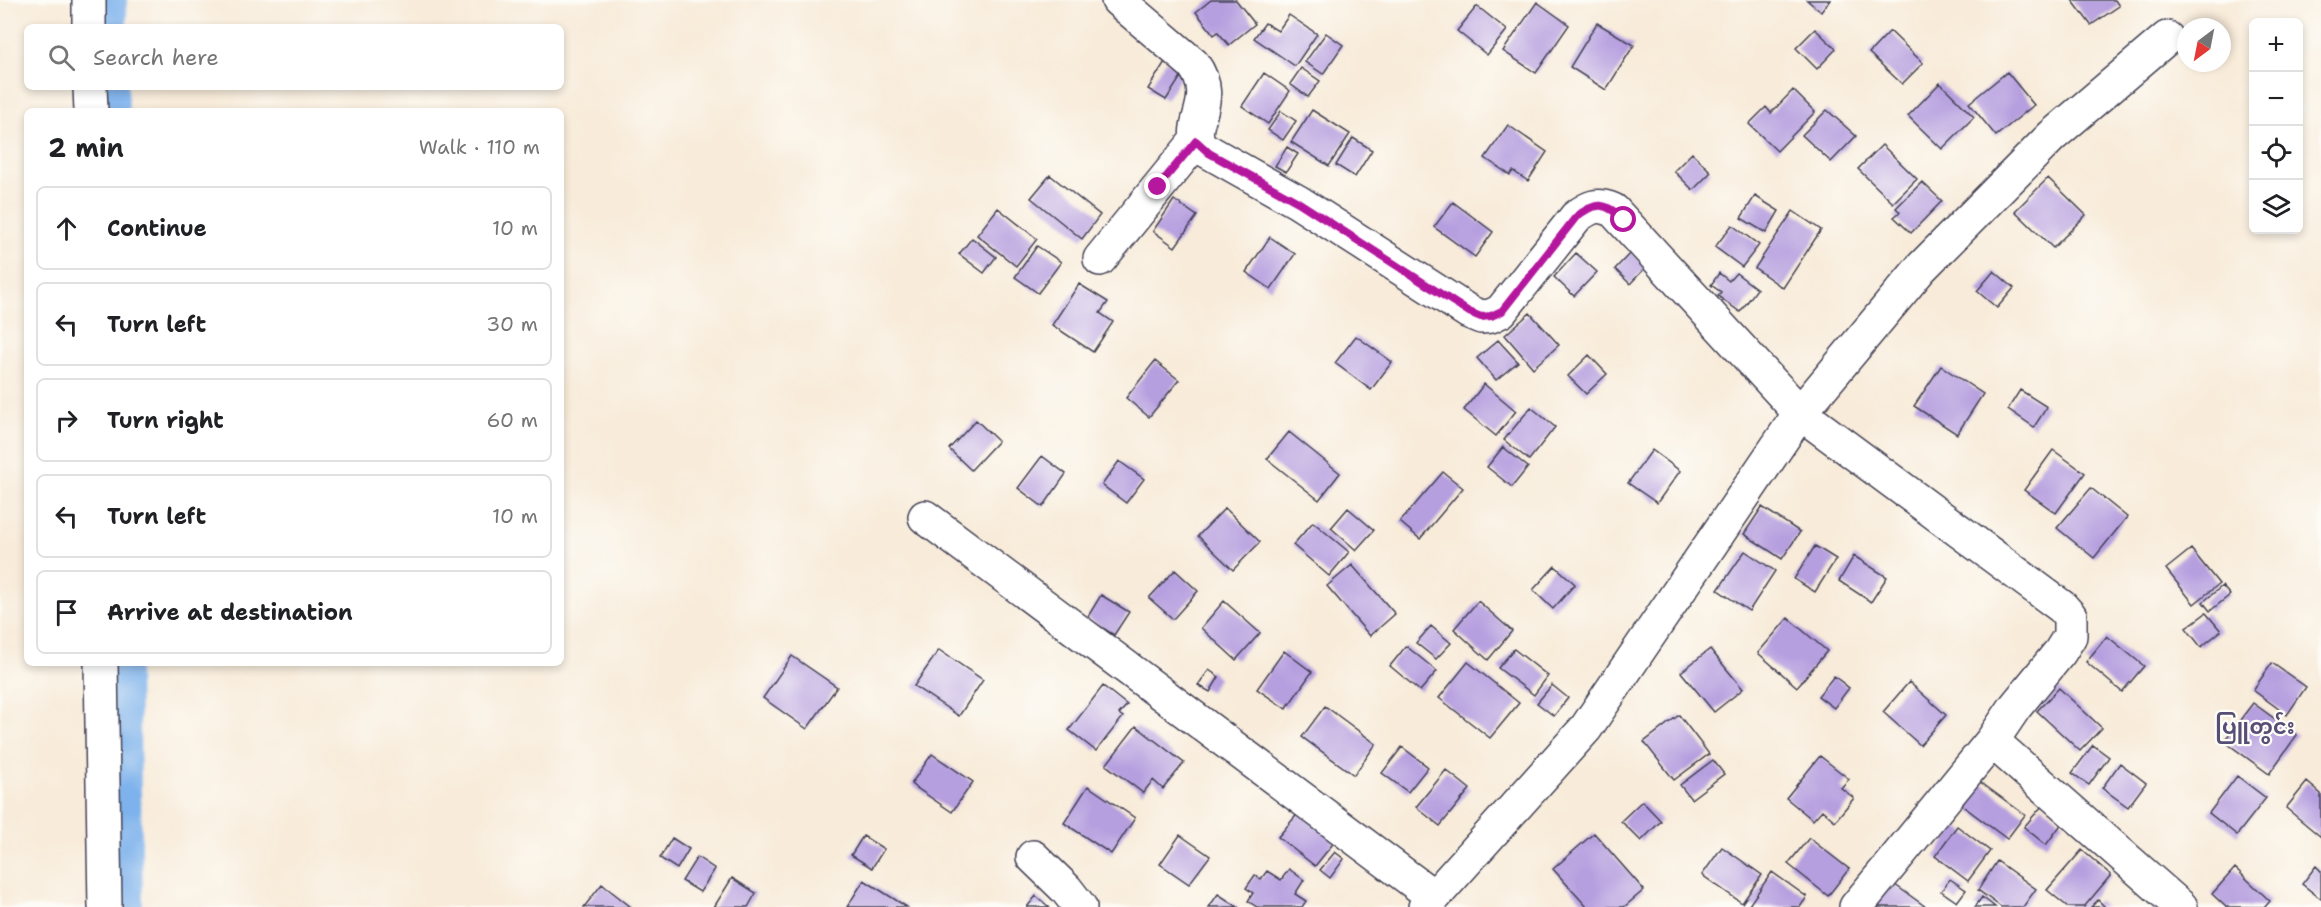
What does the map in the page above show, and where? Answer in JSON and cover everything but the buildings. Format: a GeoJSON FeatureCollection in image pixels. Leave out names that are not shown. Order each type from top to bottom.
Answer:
{"type":"FeatureCollection","features":[{"type":"Feature","properties":{"kind":"street"},"geometry":{"type":"LineString","coordinates":[[88,0],[89,24]]}},
{"type":"Feature","properties":{"kind":"street"},"geometry":{"type":"LineString","coordinates":[[1118,0],[1193,64],[1202,76],[1205,91],[1204,106],[1195,134],[1196,141],[1209,153],[1298,202],[1434,290],[1481,317],[1502,311],[1576,217],[1587,208],[1595,205],[1613,210],[1800,413],[2029,581],[2070,616],[2070,636],[2060,652],[2015,707],[1992,741],[1856,907]]}},
{"type":"Feature","properties":{"kind":"street"},"geometry":{"type":"LineString","coordinates":[[925,517],[1430,902],[1586,728],[1800,413],[1921,268],[2052,136],[2167,38]]}},
{"type":"Feature","properties":{"kind":"street"},"geometry":{"type":"LineString","coordinates":[[90,90],[91,108]]}},
{"type":"Feature","properties":{"kind":"street"},"geometry":{"type":"LineString","coordinates":[[1100,259],[1196,141]]}},
{"type":"Feature","properties":{"kind":"street"},"geometry":{"type":"LineString","coordinates":[[101,666],[105,907]]}},
{"type":"Feature","properties":{"kind":"street"},"geometry":{"type":"LineString","coordinates":[[1992,741],[2181,907]]}},
{"type":"Feature","properties":{"kind":"street"},"geometry":{"type":"LineString","coordinates":[[1033,857],[1066,889],[1080,907]]}},
{"type":"Feature","properties":{"kind":"waterway"},"geometry":{"type":"LineString","coordinates":[[108,0],[108,24]]}},
{"type":"Feature","properties":{"kind":"waterway"},"geometry":{"type":"LineString","coordinates":[[109,90],[110,108]]}},
{"type":"Feature","properties":{"kind":"waterway"},"geometry":{"type":"LineString","coordinates":[[120,666],[124,907]]}},
{"type":"Feature","properties":{"kind":"district","name":"ပြူတွင်း"},"geometry":{"type":"Point","coordinates":[2255,727]}},
{"type":"Feature","properties":{"kind":"route"},"geometry":{"type":"LineString","coordinates":[[1158,187],[1196,141],[1209,153],[1298,202],[1469,312],[1481,317],[1502,311],[1576,217],[1587,208],[1595,205],[1603,206],[1613,210],[1624,220]]}}]}
